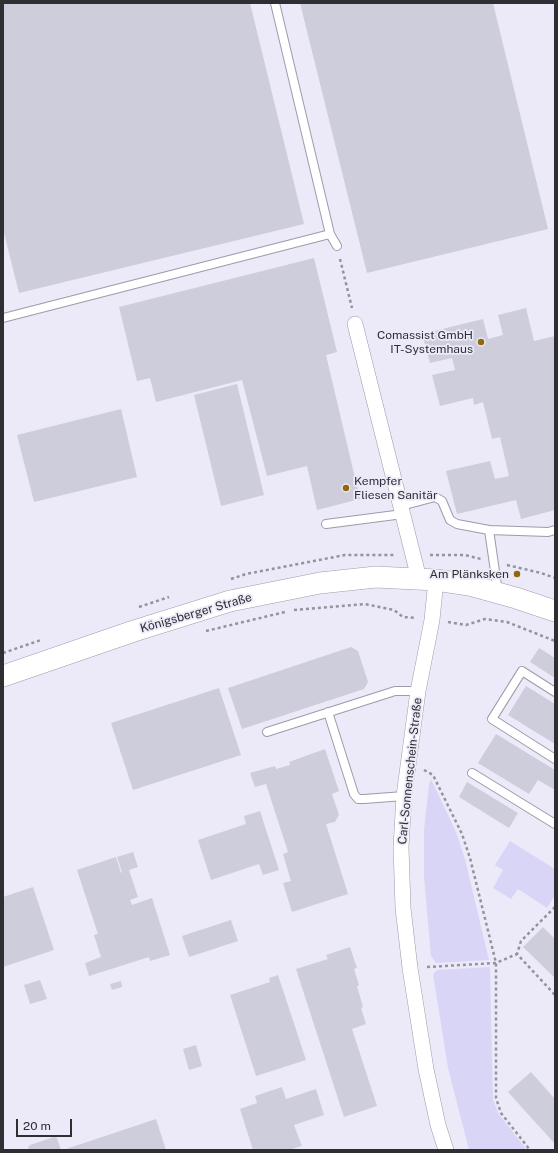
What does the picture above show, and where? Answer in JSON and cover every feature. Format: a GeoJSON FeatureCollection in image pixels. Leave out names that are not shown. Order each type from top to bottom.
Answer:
{"type":"FeatureCollection","features":[{"type":"Feature","properties":{"kind":"street"},"geometry":{"type":"LineString","coordinates":[[355,324],[402,510],[427,580]]}},
{"type":"Feature","properties":{"kind":"street","name":"Königsberger Straße"},"geometry":{"type":"LineString","coordinates":[[3,676],[134,631],[230,601],[320,583],[376,577],[427,580],[469,585],[555,611]]}},
{"type":"Feature","properties":{"kind":"street","name":"Carl-Sonnenschein-Straße"},"geometry":{"type":"LineString","coordinates":[[427,580],[432,620],[418,691],[404,796],[401,847],[403,908],[410,968],[426,1068],[438,1125],[446,1150]]}},
{"type":"Feature","properties":{"kind":"lane"},"geometry":{"type":"LineString","coordinates":[[275,3],[330,234],[337,246]]}},
{"type":"Feature","properties":{"kind":"lane"},"geometry":{"type":"LineString","coordinates":[[3,318],[330,234]]}},
{"type":"Feature","properties":{"kind":"lane"},"geometry":{"type":"LineString","coordinates":[[326,524],[402,510],[435,497],[442,501],[450,520],[458,524],[489,530],[548,532],[555,530]]}},
{"type":"Feature","properties":{"kind":"lane"},"geometry":{"type":"LineString","coordinates":[[489,530],[498,593]]}},
{"type":"Feature","properties":{"kind":"lane"},"geometry":{"type":"LineString","coordinates":[[555,692],[522,671],[492,720],[555,759]]}},
{"type":"Feature","properties":{"kind":"lane"},"geometry":{"type":"LineString","coordinates":[[267,732],[395,691],[418,691]]}},
{"type":"Feature","properties":{"kind":"lane"},"geometry":{"type":"LineString","coordinates":[[328,712],[354,794],[358,799],[404,796]]}},
{"type":"Feature","properties":{"kind":"lane"},"geometry":{"type":"LineString","coordinates":[[472,773],[555,824]]}},
{"type":"Feature","properties":{"kind":"path"},"geometry":{"type":"LineString","coordinates":[[337,246],[355,324]]}},
{"type":"Feature","properties":{"kind":"path"},"geometry":{"type":"LineString","coordinates":[[202,632],[293,610],[365,604],[394,610],[403,617],[466,625],[485,619],[507,622],[555,641]]}},
{"type":"Feature","properties":{"kind":"path"},"geometry":{"type":"LineString","coordinates":[[410,760],[433,775],[462,834],[479,889],[496,963],[496,1098],[500,1113],[530,1150]]}},
{"type":"Feature","properties":{"kind":"path"},"geometry":{"type":"LineString","coordinates":[[410,968],[496,963],[517,954],[521,941],[555,907]]}},
{"type":"Feature","properties":{"kind":"path"},"geometry":{"type":"LineString","coordinates":[[517,954],[555,995]]}},
{"type":"Feature","properties":{"kind":"shaded area"},"geometry":{"type":"Polygon","coordinates":[[[431,779],[456,832],[465,859],[489,960],[436,963],[431,956],[424,877],[424,830],[429,784],[431,779]]]}},
{"type":"Feature","properties":{"kind":"shaded area"},"geometry":{"type":"Polygon","coordinates":[[[510,841],[555,869],[555,895],[547,908],[518,889],[511,899],[493,888],[503,870],[495,865],[510,841]]]}},
{"type":"Feature","properties":{"kind":"shaded area"},"geometry":{"type":"Polygon","coordinates":[[[490,967],[493,1099],[498,1113],[527,1150],[469,1150],[448,1068],[433,974],[437,970],[490,967]]]}},
{"type":"Feature","properties":{"kind":"building"},"geometry":{"type":"Polygon","coordinates":[[[3,3],[250,3],[304,224],[19,293],[3,229],[3,3]]]}},
{"type":"Feature","properties":{"kind":"building"},"geometry":{"type":"Polygon","coordinates":[[[300,3],[493,3],[548,229],[367,273],[300,3]]]}},
{"type":"Feature","properties":{"kind":"building"},"geometry":{"type":"Polygon","coordinates":[[[314,258],[337,352],[326,355],[360,499],[317,510],[307,466],[267,476],[242,380],[156,402],[150,378],[137,381],[119,307],[314,258]]]}},
{"type":"Feature","properties":{"kind":"building"},"geometry":{"type":"Polygon","coordinates":[[[526,308],[534,341],[555,336],[555,510],[521,519],[516,500],[457,514],[446,471],[490,461],[495,479],[509,476],[500,437],[492,439],[483,402],[474,405],[473,398],[440,406],[432,375],[455,370],[452,358],[430,363],[422,334],[483,319],[488,339],[503,335],[498,315],[526,308]]]}},
{"type":"Feature","properties":{"kind":"building"},"geometry":{"type":"Polygon","coordinates":[[[237,384],[264,495],[221,506],[194,395],[237,384]]]}},
{"type":"Feature","properties":{"kind":"building"},"geometry":{"type":"Polygon","coordinates":[[[121,409],[137,477],[34,502],[17,435],[121,409]]]}},
{"type":"Feature","properties":{"kind":"building"},"geometry":{"type":"Polygon","coordinates":[[[351,647],[358,651],[368,682],[364,689],[242,729],[228,688],[351,647]]]}},
{"type":"Feature","properties":{"kind":"building"},"geometry":{"type":"Polygon","coordinates":[[[539,648],[555,658],[555,678],[530,662],[539,648]]]}},
{"type":"Feature","properties":{"kind":"building"},"geometry":{"type":"Polygon","coordinates":[[[526,686],[555,704],[555,744],[508,715],[526,686]]]}},
{"type":"Feature","properties":{"kind":"building"},"geometry":{"type":"Polygon","coordinates":[[[219,688],[241,755],[133,790],[111,723],[219,688]]]}},
{"type":"Feature","properties":{"kind":"building"},"geometry":{"type":"Polygon","coordinates":[[[496,734],[555,770],[555,790],[538,780],[529,794],[478,763],[496,734]]]}},
{"type":"Feature","properties":{"kind":"building"},"geometry":{"type":"Polygon","coordinates":[[[325,749],[339,791],[332,794],[339,815],[335,822],[326,824],[348,894],[292,912],[283,883],[291,881],[283,854],[288,852],[266,784],[255,787],[250,773],[275,766],[276,769],[290,765],[289,762],[325,749]]]}},
{"type":"Feature","properties":{"kind":"building"},"geometry":{"type":"Polygon","coordinates":[[[467,782],[518,813],[509,828],[459,797],[467,782]]]}},
{"type":"Feature","properties":{"kind":"building"},"geometry":{"type":"Polygon","coordinates":[[[260,811],[279,870],[263,875],[259,864],[211,880],[198,840],[246,824],[244,816],[260,811]]]}},
{"type":"Feature","properties":{"kind":"building"},"geometry":{"type":"Polygon","coordinates":[[[133,852],[138,867],[129,870],[138,897],[130,900],[132,905],[152,898],[170,955],[150,961],[149,957],[89,976],[85,963],[101,957],[94,935],[98,934],[77,870],[116,857],[121,873],[122,872],[117,857],[133,852]]]}},
{"type":"Feature","properties":{"kind":"building"},"geometry":{"type":"Polygon","coordinates":[[[33,887],[54,950],[3,967],[3,897],[33,887]]]}},
{"type":"Feature","properties":{"kind":"building"},"geometry":{"type":"Polygon","coordinates":[[[231,920],[238,941],[189,957],[182,936],[231,920]]]}},
{"type":"Feature","properties":{"kind":"building"},"geometry":{"type":"Polygon","coordinates":[[[543,927],[555,939],[555,978],[523,947],[543,927]]]}},
{"type":"Feature","properties":{"kind":"building"},"geometry":{"type":"Polygon","coordinates":[[[350,947],[357,968],[354,969],[363,1007],[361,1008],[366,1024],[352,1029],[377,1106],[344,1117],[296,969],[328,959],[326,955],[350,947]]]}},
{"type":"Feature","properties":{"kind":"building"},"geometry":{"type":"Polygon","coordinates":[[[278,975],[306,1060],[256,1076],[230,995],[270,982],[269,978],[278,975]]]}},
{"type":"Feature","properties":{"kind":"building"},"geometry":{"type":"Polygon","coordinates":[[[40,980],[47,999],[30,1004],[24,985],[40,980]]]}},
{"type":"Feature","properties":{"kind":"building"},"geometry":{"type":"Polygon","coordinates":[[[121,981],[122,987],[112,990],[110,984],[121,981]]]}},
{"type":"Feature","properties":{"kind":"building"},"geometry":{"type":"Polygon","coordinates":[[[196,1045],[202,1066],[189,1070],[183,1049],[196,1045]]]}},
{"type":"Feature","properties":{"kind":"building"},"geometry":{"type":"Polygon","coordinates":[[[531,1072],[555,1099],[555,1144],[508,1092],[531,1072]]]}},
{"type":"Feature","properties":{"kind":"building"},"geometry":{"type":"Polygon","coordinates":[[[282,1087],[286,1099],[316,1089],[324,1115],[294,1125],[302,1146],[289,1150],[253,1150],[240,1109],[257,1103],[255,1096],[282,1087]]]}},
{"type":"Feature","properties":{"kind":"building"},"geometry":{"type":"Polygon","coordinates":[[[156,1119],[166,1150],[63,1150],[156,1119]]]}},
{"type":"Feature","properties":{"kind":"building"},"geometry":{"type":"Polygon","coordinates":[[[54,1137],[57,1138],[61,1150],[29,1150],[28,1148],[30,1145],[54,1137]]]}},
{"type":"Feature","properties":{"kind":"place","name":"Comassist GmbH IT-Systemhaus"},"geometry":{"type":"Point","coordinates":[481,342]}},
{"type":"Feature","properties":{"kind":"place","name":"Kempfer Fliesen Sanitär"},"geometry":{"type":"Point","coordinates":[346,488]}},
{"type":"Feature","properties":{"kind":"place","name":"Am Plänksken"},"geometry":{"type":"Point","coordinates":[517,574]}}]}
